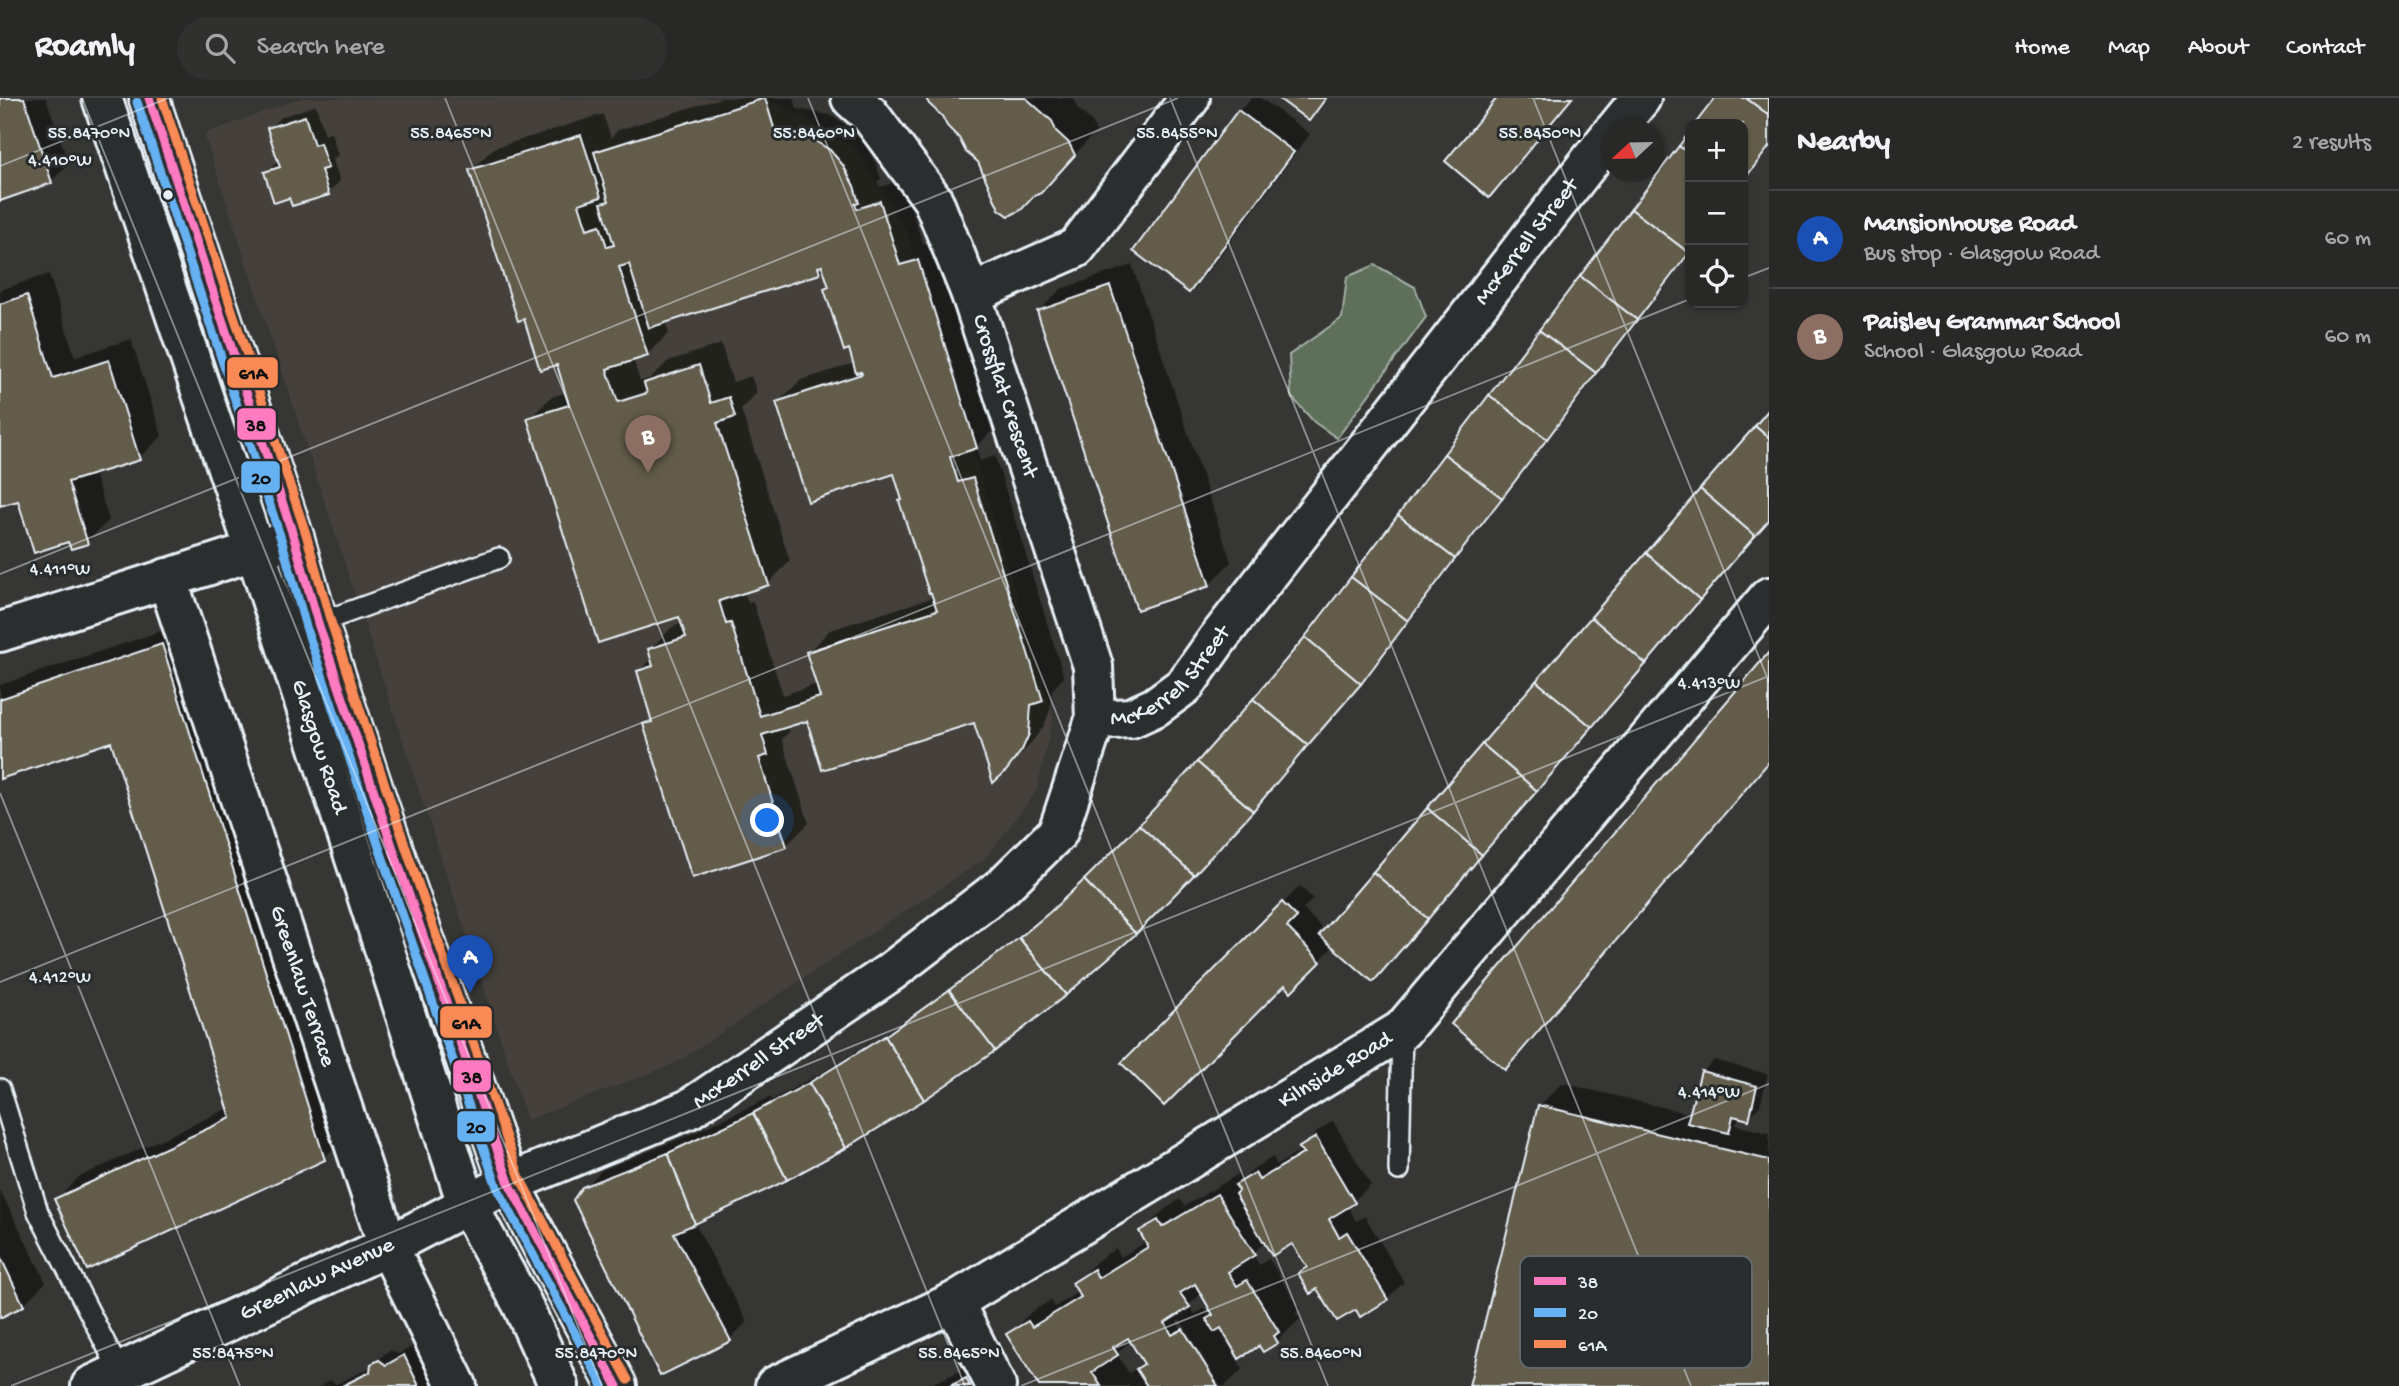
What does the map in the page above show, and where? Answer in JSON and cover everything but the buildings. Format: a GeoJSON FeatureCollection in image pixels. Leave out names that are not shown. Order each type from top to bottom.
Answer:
{"type":"FeatureCollection","features":[{"type":"Feature","properties":{"kind":"street","name":"Glasgow Road"},"geometry":{"type":"LineString","coordinates":[[149,98],[294,538],[317,623],[509,1183],[617,1386]]}},
{"type":"Feature","properties":{"kind":"street","name":"Crossflat Crescent"},"geometry":{"type":"LineString","coordinates":[[851,98],[870,116],[933,200],[971,294],[1093,666],[1095,720]]}},
{"type":"Feature","properties":{"kind":"street"},"geometry":{"type":"LineString","coordinates":[[971,294],[1076,248],[1189,98]]}},
{"type":"Feature","properties":{"kind":"street","name":"McKerrell Street"},"geometry":{"type":"LineString","coordinates":[[1623,119],[1641,98]]}},
{"type":"Feature","properties":{"kind":"street","name":"Glasgow Road"},"geometry":{"type":"LineString","coordinates":[[112,101],[467,1204],[522,1304],[559,1386]]}},
{"type":"Feature","properties":{"kind":"street","name":"McKerrell Street"},"geometry":{"type":"LineString","coordinates":[[467,1204],[509,1183],[689,1109],[892,971],[1002,887],[1058,832],[1095,720],[1131,718],[1155,707],[1185,685],[1217,639],[1601,146]]}},
{"type":"Feature","properties":{"kind":"street"},"geometry":{"type":"LineString","coordinates":[[0,632],[294,538]]}},
{"type":"Feature","properties":{"kind":"street","name":"Greenlaw Terrace"},"geometry":{"type":"LineString","coordinates":[[166,578],[388,1246],[457,1386]]}},
{"type":"Feature","properties":{"kind":"street","name":"Kilnside Road"},"geometry":{"type":"LineString","coordinates":[[775,1386],[954,1302],[1402,1030],[1769,597]]}},
{"type":"Feature","properties":{"kind":"street","name":"Greenlaw Avenue"},"geometry":{"type":"LineString","coordinates":[[105,1379],[388,1246],[467,1204]]}},
{"type":"Feature","properties":{"kind":"street"},"geometry":{"type":"LineString","coordinates":[[954,1302],[996,1386]]}},
{"type":"Feature","properties":{"kind":"lane"},"geometry":{"type":"LineString","coordinates":[[317,623],[499,558]]}},
{"type":"Feature","properties":{"kind":"lane"},"geometry":{"type":"LineString","coordinates":[[1399,1170],[1402,1030]]}},
{"type":"Feature","properties":{"kind":"lane"},"geometry":{"type":"LineString","coordinates":[[0,1089],[38,1212],[105,1379]]}},
{"type":"Feature","properties":{"kind":"shaded area"},"geometry":{"type":"Polygon","coordinates":[[[301,98],[768,98],[854,147],[906,230],[1053,717],[1037,790],[986,858],[674,1064],[527,1120],[204,134],[301,98]]]}},
{"type":"Feature","properties":{"kind":"green space"},"geometry":{"type":"Polygon","coordinates":[[[1375,265],[1415,287],[1426,317],[1337,438],[1314,422],[1291,396],[1289,355],[1342,318],[1347,277],[1375,265]]]}},
{"type":"Feature","properties":{"kind":"transit line","name":"38"},"geometry":{"type":"LineString","coordinates":[[149,98],[294,538],[318,623],[509,1183],[617,1386]]}},
{"type":"Feature","properties":{"kind":"transit line","name":"61A"},"geometry":{"type":"LineString","coordinates":[[162,98],[306,534],[330,619],[520,1178],[628,1380]]}},
{"type":"Feature","properties":{"kind":"transit line","name":"20"},"geometry":{"type":"LineString","coordinates":[[137,102],[282,542],[306,627],[497,1187],[603,1386]]}},
{"type":"Feature","properties":{"kind":"place","name":"Paisley Grammar School"},"geometry":{"type":"Point","coordinates":[648,473]}},
{"type":"Feature","properties":{"kind":"place","name":"Mansionhouse Road"},"geometry":{"type":"Point","coordinates":[470,993]}}]}
